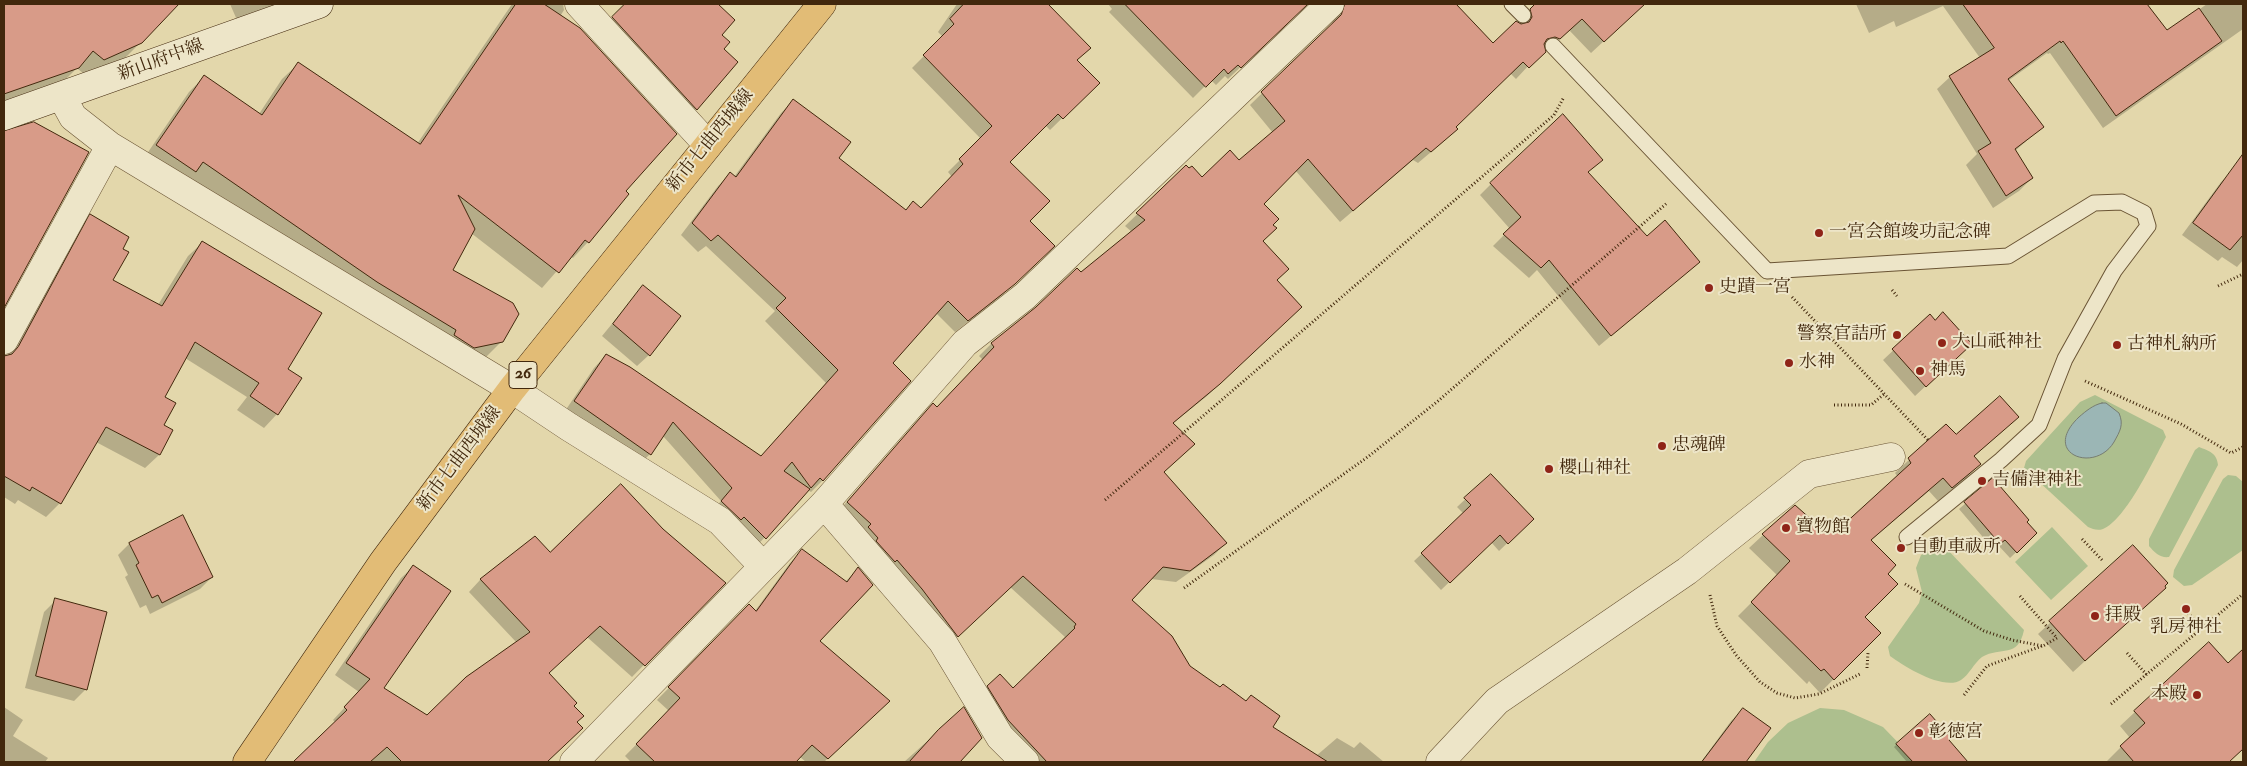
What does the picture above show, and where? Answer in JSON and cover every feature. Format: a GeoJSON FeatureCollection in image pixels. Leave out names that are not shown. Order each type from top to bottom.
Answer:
{"type":"FeatureCollection","features":[{"type":"Feature","properties":{"kind":"main road","name":"新市七曲西城線"},"geometry":{"type":"LineString","coordinates":[[247,762],[383,562],[512,389],[822,4]]}},
{"type":"Feature","properties":{"kind":"street","name":"新山府中線"},"geometry":{"type":"LineString","coordinates":[[4,116],[62,97],[319,4]]}},
{"type":"Feature","properties":{"kind":"street"},"geometry":{"type":"LineString","coordinates":[[579,4],[708,145]]}},
{"type":"Feature","properties":{"kind":"street"},"geometry":{"type":"LineString","coordinates":[[574,762],[824,504],[965,343],[1025,296],[1330,4]]}},
{"type":"Feature","properties":{"kind":"street"},"geometry":{"type":"LineString","coordinates":[[62,97],[73,117],[110,146],[512,389],[569,427],[720,521],[763,566]]}},
{"type":"Feature","properties":{"kind":"street"},"geometry":{"type":"LineString","coordinates":[[4,340],[110,146]]}},
{"type":"Feature","properties":{"kind":"street"},"geometry":{"type":"LineString","coordinates":[[1440,762],[1497,701],[1687,571],[1809,474],[1891,457]]}},
{"type":"Feature","properties":{"kind":"street"},"geometry":{"type":"LineString","coordinates":[[824,504],[942,641],[1000,737],[1025,762]]}},
{"type":"Feature","properties":{"kind":"lane"},"geometry":{"type":"LineString","coordinates":[[1553,46],[1768,271],[2008,256],[2094,203],[2122,202],[2144,213],[2148,226],[2114,271],[2062,369],[2039,425],[2001,460],[1906,537]]}},
{"type":"Feature","properties":{"kind":"path"},"geometry":{"type":"LineString","coordinates":[[1105,500],[1554,115],[1578,72]]}},
{"type":"Feature","properties":{"kind":"path"},"geometry":{"type":"LineString","coordinates":[[1184,588],[1392,438],[1438,401],[1687,186]]}},
{"type":"Feature","properties":{"kind":"path"},"geometry":{"type":"LineString","coordinates":[[1768,271],[1928,440]]}},
{"type":"Feature","properties":{"kind":"path"},"geometry":{"type":"LineString","coordinates":[[2218,286],[2243,274]]}},
{"type":"Feature","properties":{"kind":"path"},"geometry":{"type":"LineString","coordinates":[[2062,369],[2116,396],[2181,424],[2231,453],[2243,447]]}},
{"type":"Feature","properties":{"kind":"path"},"geometry":{"type":"LineString","coordinates":[[1834,405],[1871,405],[1884,394]]}},
{"type":"Feature","properties":{"kind":"path"},"geometry":{"type":"LineString","coordinates":[[2082,538],[2103,560]]}},
{"type":"Feature","properties":{"kind":"path"},"geometry":{"type":"LineString","coordinates":[[1710,553],[1710,594],[1717,626],[1736,655],[1760,682],[1777,693],[1795,698],[1819,694],[1860,674]]}},
{"type":"Feature","properties":{"kind":"path"},"geometry":{"type":"LineString","coordinates":[[1904,584],[1984,631],[2012,640],[2042,646]]}},
{"type":"Feature","properties":{"kind":"path"},"geometry":{"type":"LineString","coordinates":[[2111,704],[2234,603],[2243,592]]}},
{"type":"Feature","properties":{"kind":"path"},"geometry":{"type":"LineString","coordinates":[[1964,695],[1987,666],[2042,646],[2057,638],[2019,595]]}},
{"type":"Feature","properties":{"kind":"path"},"geometry":{"type":"LineString","coordinates":[[2188,613],[2196,622]]}},
{"type":"Feature","properties":{"kind":"path"},"geometry":{"type":"LineString","coordinates":[[1867,668],[1868,653]]}},
{"type":"Feature","properties":{"kind":"path"},"geometry":{"type":"LineString","coordinates":[[2127,653],[2147,675]]}},
{"type":"Feature","properties":{"kind":"green space"},"geometry":{"type":"Polygon","coordinates":[[[2095,395],[2163,430],[2166,437],[2130,502],[2112,523],[2099,530],[2088,527],[2024,468],[2026,461],[2080,402],[2095,395]]]}},
{"type":"Feature","properties":{"kind":"green space"},"geometry":{"type":"Polygon","coordinates":[[[2199,447],[2214,455],[2218,465],[2169,557],[2160,556],[2149,546],[2149,539],[2195,450],[2199,447]]]}},
{"type":"Feature","properties":{"kind":"green space"},"geometry":{"type":"Polygon","coordinates":[[[2228,475],[2236,476],[2243,482],[2243,550],[2192,585],[2184,586],[2173,577],[2174,570],[2223,479],[2228,475]]]}},
{"type":"Feature","properties":{"kind":"green space"},"geometry":{"type":"Polygon","coordinates":[[[2052,527],[2088,566],[2051,600],[2015,562],[2052,527]]]}},
{"type":"Feature","properties":{"kind":"green space"},"geometry":{"type":"Polygon","coordinates":[[[1938,545],[1945,547],[2024,630],[2018,645],[2008,650],[1982,657],[1964,678],[1954,683],[1935,680],[1905,666],[1890,656],[1888,647],[1919,603],[1922,592],[1916,568],[1921,555],[1938,545]]]}},
{"type":"Feature","properties":{"kind":"green space"},"geometry":{"type":"Polygon","coordinates":[[[1820,708],[1844,710],[1883,727],[1917,762],[1754,762],[1768,742],[1788,723],[1820,708]]]}},
{"type":"Feature","properties":{"kind":"water"},"geometry":{"type":"Polygon","coordinates":[[[2102,403],[2106,403],[2119,413],[2121,428],[2118,435],[2105,452],[2095,457],[2084,458],[2075,455],[2068,450],[2065,441],[2069,430],[2079,417],[2102,403]]]}},
{"type":"Feature","properties":{"kind":"building"},"geometry":{"type":"Polygon","coordinates":[[[4,4],[179,4],[142,43],[104,60],[93,51],[79,68],[4,94],[4,4]]]}},
{"type":"Feature","properties":{"kind":"building"},"geometry":{"type":"Polygon","coordinates":[[[516,4],[544,4],[580,28],[677,134],[626,191],[629,194],[589,243],[585,240],[559,273],[458,195],[475,229],[453,270],[513,303],[519,314],[503,342],[474,348],[454,335],[456,330],[377,282],[203,162],[196,172],[156,145],[204,75],[262,115],[298,62],[420,144],[516,4]]]}},
{"type":"Feature","properties":{"kind":"building"},"geometry":{"type":"Polygon","coordinates":[[[625,4],[718,4],[735,20],[722,35],[730,42],[724,49],[738,62],[697,110],[612,17],[625,4]]]}},
{"type":"Feature","properties":{"kind":"building"},"geometry":{"type":"Polygon","coordinates":[[[964,4],[1048,4],[1091,48],[1077,60],[1100,83],[1063,119],[1058,114],[1010,162],[1050,201],[1030,221],[1055,246],[1015,284],[968,321],[948,301],[893,363],[911,381],[823,481],[820,478],[811,488],[792,462],[784,471],[810,489],[766,539],[744,517],[741,520],[721,501],[732,488],[673,422],[651,455],[574,401],[606,354],[630,367],[761,456],[838,370],[776,308],[786,298],[718,235],[711,241],[692,223],[730,172],[736,177],[793,99],[851,142],[839,158],[906,210],[913,201],[921,208],[963,164],[959,159],[992,126],[923,55],[954,24],[950,19],[964,4]]]}},
{"type":"Feature","properties":{"kind":"building"},"geometry":{"type":"Polygon","coordinates":[[[1125,4],[1308,4],[1241,68],[1238,65],[1228,74],[1224,69],[1206,87],[1125,4]]]}},
{"type":"Feature","properties":{"kind":"building"},"geometry":{"type":"Polygon","coordinates":[[[1345,4],[1456,4],[1493,43],[1516,21],[1521,24],[1529,22],[1532,17],[1530,9],[1535,4],[1645,4],[1604,42],[1582,19],[1560,39],[1555,37],[1547,39],[1544,44],[1546,52],[1529,68],[1523,62],[1456,127],[1458,129],[1431,152],[1426,148],[1353,211],[1308,159],[1264,204],[1279,219],[1273,225],[1277,228],[1263,241],[1289,269],[1277,280],[1302,307],[1220,384],[1173,423],[1195,444],[1164,472],[1227,543],[1190,571],[1163,567],[1132,600],[1172,636],[1190,666],[1220,687],[1223,684],[1246,701],[1251,695],[1280,716],[1273,727],[1328,762],[1047,762],[1008,720],[987,686],[1000,674],[1013,688],[1075,628],[1076,624],[1023,576],[958,637],[922,589],[897,560],[895,562],[876,541],[878,538],[868,527],[871,524],[847,502],[933,403],[937,407],[994,347],[991,343],[1036,307],[1077,268],[1081,272],[1145,220],[1136,213],[1186,165],[1189,168],[1192,166],[1202,177],[1230,150],[1239,160],[1285,121],[1261,92],[1341,15],[1345,4]]]}},
{"type":"Feature","properties":{"kind":"building"},"geometry":{"type":"Polygon","coordinates":[[[1963,4],[2147,4],[2167,30],[2199,8],[2222,41],[2116,116],[2063,41],[2061,43],[2060,41],[2008,79],[2044,127],[2015,149],[2033,178],[2006,196],[1978,151],[1991,143],[1949,76],[1994,48],[1963,4]]]}},
{"type":"Feature","properties":{"kind":"building"},"geometry":{"type":"Polygon","coordinates":[[[1563,114],[1603,160],[1588,172],[1647,236],[1665,220],[1700,262],[1611,336],[1549,260],[1541,268],[1503,234],[1521,217],[1490,183],[1563,114]]]}},
{"type":"Feature","properties":{"kind":"building"},"geometry":{"type":"Polygon","coordinates":[[[34,122],[89,152],[4,308],[4,131],[34,122]]]}},
{"type":"Feature","properties":{"kind":"building"},"geometry":{"type":"Polygon","coordinates":[[[2243,154],[2243,235],[2230,250],[2193,223],[2243,154]]]}},
{"type":"Feature","properties":{"kind":"building"},"geometry":{"type":"Polygon","coordinates":[[[90,214],[129,237],[123,249],[129,252],[113,280],[162,306],[202,241],[322,313],[288,369],[302,378],[278,415],[250,396],[259,383],[195,342],[165,397],[176,403],[164,425],[173,430],[160,455],[106,427],[61,504],[32,487],[30,491],[4,476],[4,356],[12,354],[18,347],[90,214]]]}},
{"type":"Feature","properties":{"kind":"building"},"geometry":{"type":"Polygon","coordinates":[[[643,285],[681,316],[650,356],[613,324],[643,285]]]}},
{"type":"Feature","properties":{"kind":"building","name":"大山祇神社"},"geometry":{"type":"Polygon","coordinates":[[[1943,312],[1972,344],[1926,387],[1892,349],[1930,314],[1935,320],[1943,312]]]}},
{"type":"Feature","properties":{"kind":"building"},"geometry":{"type":"Polygon","coordinates":[[[2000,396],[2019,417],[1974,456],[1981,464],[1952,488],[1943,478],[1871,540],[1896,565],[1888,574],[1898,584],[1865,617],[1881,633],[1834,680],[1824,669],[1821,671],[1751,602],[1790,561],[1762,534],[1795,505],[1822,529],[1832,519],[1841,527],[1911,463],[1908,458],[1946,424],[1956,434],[2000,396]]]}},
{"type":"Feature","properties":{"kind":"building"},"geometry":{"type":"Polygon","coordinates":[[[1491,474],[1534,519],[1508,544],[1500,535],[1450,583],[1421,553],[1471,505],[1464,498],[1491,474]]]}},
{"type":"Feature","properties":{"kind":"building"},"geometry":{"type":"Polygon","coordinates":[[[1993,478],[2029,520],[2027,522],[2037,533],[2017,553],[2005,540],[2000,544],[1964,502],[1993,478]]]}},
{"type":"Feature","properties":{"kind":"building"},"geometry":{"type":"Polygon","coordinates":[[[621,484],[663,529],[726,583],[645,666],[600,626],[549,673],[577,703],[574,706],[584,716],[577,722],[583,728],[547,762],[402,762],[387,747],[370,762],[293,762],[347,710],[344,707],[370,679],[346,663],[413,565],[451,591],[384,688],[427,715],[466,677],[530,632],[480,579],[535,536],[550,552],[621,484]]]}},
{"type":"Feature","properties":{"kind":"building"},"geometry":{"type":"Polygon","coordinates":[[[183,515],[213,577],[162,603],[158,595],[152,598],[136,565],[139,563],[129,543],[183,515]]]}},
{"type":"Feature","properties":{"kind":"building","name":"拝殿"},"geometry":{"type":"Polygon","coordinates":[[[2133,545],[2168,583],[2165,586],[2166,588],[2085,661],[2049,621],[2133,545]]]}},
{"type":"Feature","properties":{"kind":"building"},"geometry":{"type":"Polygon","coordinates":[[[802,549],[847,582],[858,567],[873,585],[820,641],[890,701],[828,759],[812,745],[796,762],[655,762],[636,744],[680,698],[668,687],[749,604],[756,611],[802,549]]]}},
{"type":"Feature","properties":{"kind":"building"},"geometry":{"type":"Polygon","coordinates":[[[55,598],[107,612],[87,690],[36,676],[55,598]]]}},
{"type":"Feature","properties":{"kind":"building","name":"本殿"},"geometry":{"type":"Polygon","coordinates":[[[2209,642],[2228,663],[2243,649],[2243,749],[2229,762],[2134,762],[2120,746],[2145,723],[2134,711],[2209,642]]]}},
{"type":"Feature","properties":{"kind":"building"},"geometry":{"type":"Polygon","coordinates":[[[964,707],[982,738],[960,762],[909,762],[938,730],[964,707]]]}},
{"type":"Feature","properties":{"kind":"building"},"geometry":{"type":"Polygon","coordinates":[[[1743,708],[1771,728],[1746,762],[1702,762],[1743,708]]]}},
{"type":"Feature","properties":{"kind":"building"},"geometry":{"type":"Polygon","coordinates":[[[1930,714],[1951,738],[1949,740],[1968,762],[1913,762],[1896,744],[1930,714]]]}},
{"type":"Feature","properties":{"kind":"place","name":"一宮会館竣功記念碑"},"geometry":{"type":"Point","coordinates":[1819,233]}},
{"type":"Feature","properties":{"kind":"place","name":"史蹟一宮"},"geometry":{"type":"Point","coordinates":[1709,288]}},
{"type":"Feature","properties":{"kind":"place","name":"警察官詰所"},"geometry":{"type":"Point","coordinates":[1897,335]}},
{"type":"Feature","properties":{"kind":"place","name":"大山祇神社"},"geometry":{"type":"Point","coordinates":[1942,343]}},
{"type":"Feature","properties":{"kind":"place","name":"古神札納所"},"geometry":{"type":"Point","coordinates":[2117,345]}},
{"type":"Feature","properties":{"kind":"place","name":"水神"},"geometry":{"type":"Point","coordinates":[1789,363]}},
{"type":"Feature","properties":{"kind":"place","name":"神馬"},"geometry":{"type":"Point","coordinates":[1920,371]}},
{"type":"Feature","properties":{"kind":"place","name":"忠魂碑"},"geometry":{"type":"Point","coordinates":[1662,446]}},
{"type":"Feature","properties":{"kind":"place","name":"櫻山神社"},"geometry":{"type":"Point","coordinates":[1549,469]}},
{"type":"Feature","properties":{"kind":"place","name":"吉備津神社"},"geometry":{"type":"Point","coordinates":[1982,481]}},
{"type":"Feature","properties":{"kind":"place","name":"寶物館"},"geometry":{"type":"Point","coordinates":[1786,528]}},
{"type":"Feature","properties":{"kind":"place","name":"自動車祓所"},"geometry":{"type":"Point","coordinates":[1901,548]}},
{"type":"Feature","properties":{"kind":"place","name":"乳房神社"},"geometry":{"type":"Point","coordinates":[2186,609]}},
{"type":"Feature","properties":{"kind":"place","name":"拝殿"},"geometry":{"type":"Point","coordinates":[2095,616]}},
{"type":"Feature","properties":{"kind":"place","name":"本殿"},"geometry":{"type":"Point","coordinates":[2197,695]}},
{"type":"Feature","properties":{"kind":"place","name":"彰徳宮"},"geometry":{"type":"Point","coordinates":[1919,733]}}]}
